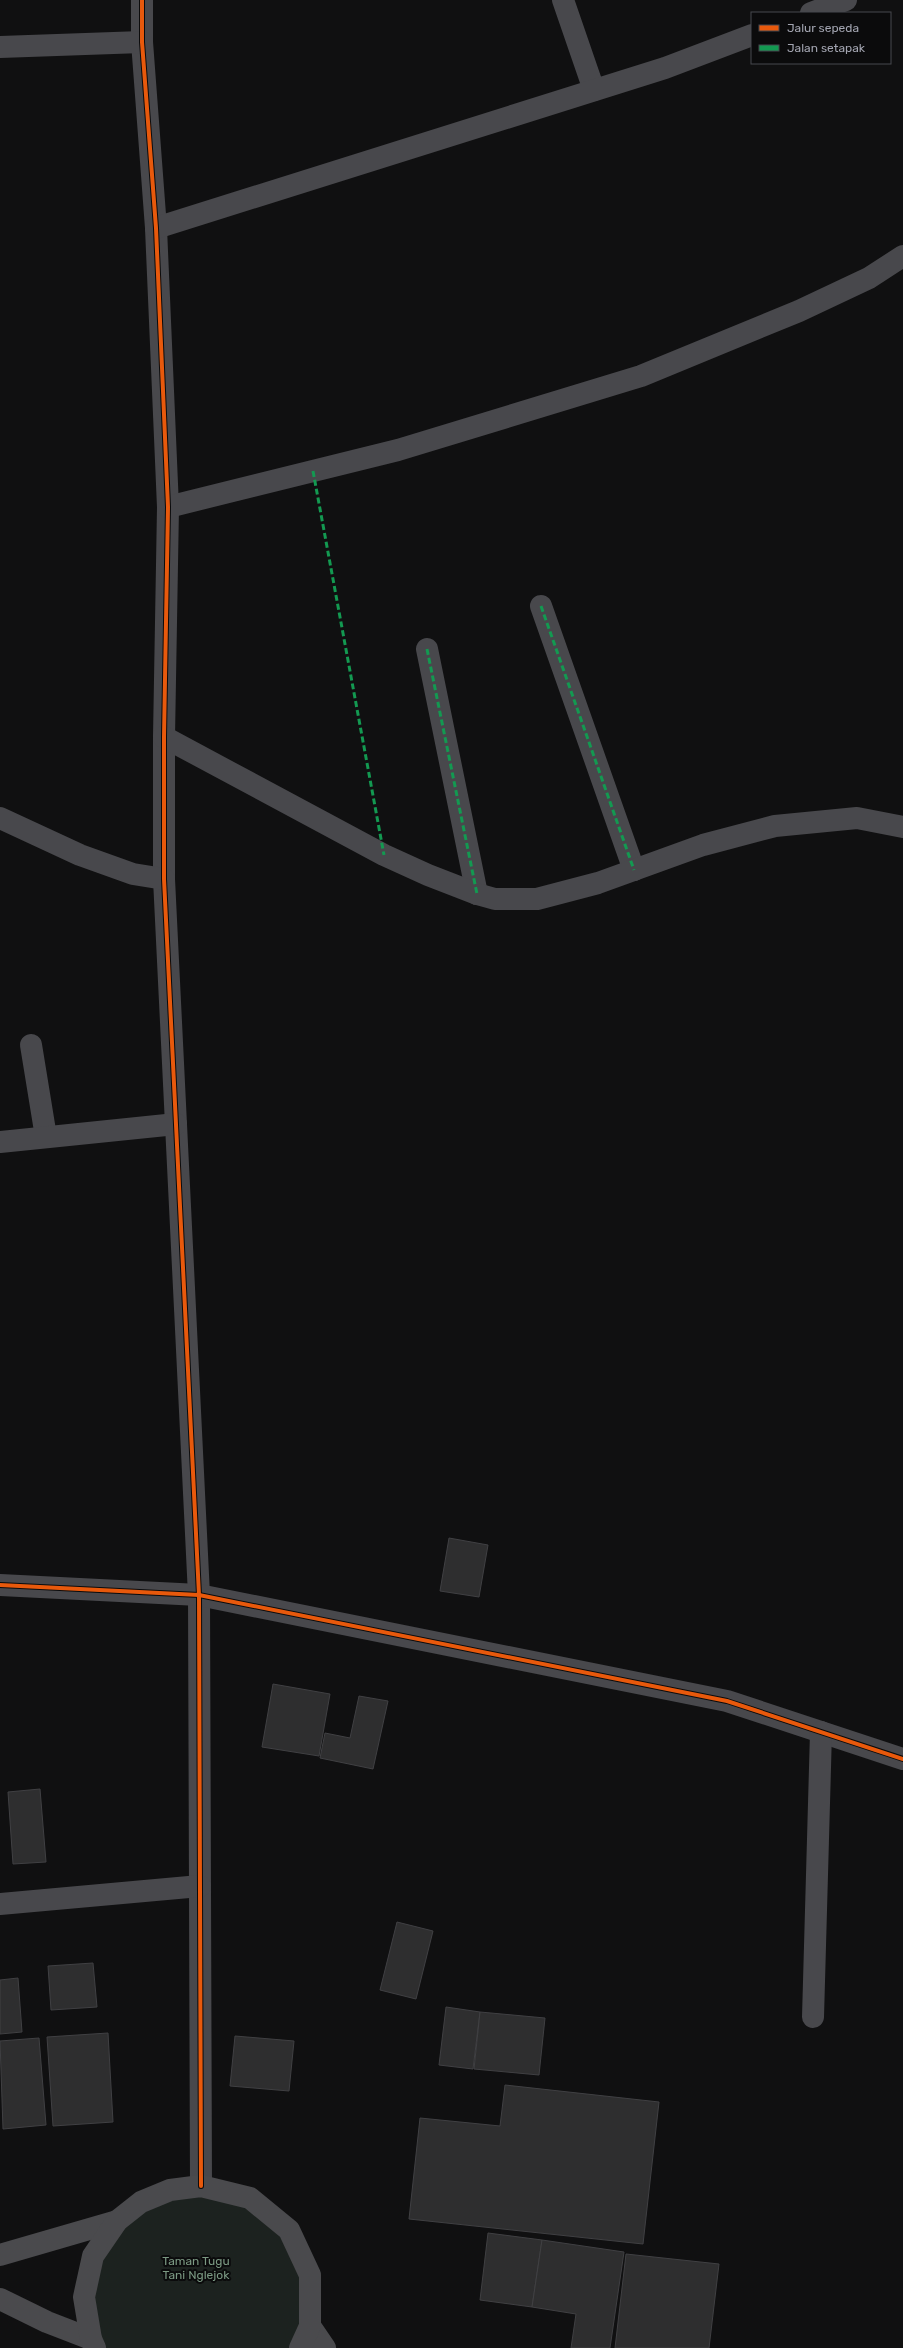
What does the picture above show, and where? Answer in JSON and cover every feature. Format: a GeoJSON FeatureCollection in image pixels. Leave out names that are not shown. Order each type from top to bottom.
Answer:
{"type":"FeatureCollection","features":[{"type":"Feature","properties":{"kind":"main road"},"geometry":{"type":"LineString","coordinates":[[93,2343],[84,2297],[93,2256],[117,2221],[141,2202],[170,2190],[201,2186],[250,2198],[289,2230],[310,2275],[310,2326],[300,2348]]}},
{"type":"Feature","properties":{"kind":"main road"},"geometry":{"type":"LineString","coordinates":[[0,2255],[117,2221]]}},
{"type":"Feature","properties":{"kind":"main road"},"geometry":{"type":"LineString","coordinates":[[0,2299],[93,2343]]}},
{"type":"Feature","properties":{"kind":"main road"},"geometry":{"type":"LineString","coordinates":[[310,2326],[325,2348]]}},
{"type":"Feature","properties":{"kind":"street"},"geometry":{"type":"LineString","coordinates":[[142,0],[142,42],[156,228],[168,507],[164,737],[164,879],[199,1595],[201,2186]]}},
{"type":"Feature","properties":{"kind":"street"},"geometry":{"type":"LineString","coordinates":[[563,0],[594,90]]}},
{"type":"Feature","properties":{"kind":"street"},"geometry":{"type":"LineString","coordinates":[[814,12],[846,0]]}},
{"type":"Feature","properties":{"kind":"street"},"geometry":{"type":"LineString","coordinates":[[156,228],[664,68],[751,35]]}},
{"type":"Feature","properties":{"kind":"street"},"geometry":{"type":"LineString","coordinates":[[0,47],[18,44],[142,42]]}},
{"type":"Feature","properties":{"kind":"street"},"geometry":{"type":"LineString","coordinates":[[168,507],[398,450],[641,376],[799,311],[869,278],[903,256]]}},
{"type":"Feature","properties":{"kind":"street"},"geometry":{"type":"LineString","coordinates":[[541,606],[634,870]]}},
{"type":"Feature","properties":{"kind":"street"},"geometry":{"type":"LineString","coordinates":[[426,649],[477,894]]}},
{"type":"Feature","properties":{"kind":"street"},"geometry":{"type":"LineString","coordinates":[[164,737],[384,855],[477,894],[495,899],[537,899],[598,883],[703,845],[774,826],[857,818],[903,827]]}},
{"type":"Feature","properties":{"kind":"street"},"geometry":{"type":"LineString","coordinates":[[0,818],[100,862],[133,874],[164,879]]}},
{"type":"Feature","properties":{"kind":"street"},"geometry":{"type":"LineString","coordinates":[[31,1045],[46,1137]]}},
{"type":"Feature","properties":{"kind":"street"},"geometry":{"type":"LineString","coordinates":[[0,1142],[176,1124]]}},
{"type":"Feature","properties":{"kind":"street"},"geometry":{"type":"LineString","coordinates":[[0,1586],[199,1595],[727,1701],[903,1759]]}},
{"type":"Feature","properties":{"kind":"street"},"geometry":{"type":"LineString","coordinates":[[813,2017],[821,1732]]}},
{"type":"Feature","properties":{"kind":"street"},"geometry":{"type":"LineString","coordinates":[[0,1904],[200,1886]]}},
{"type":"Feature","properties":{"kind":"green space","name":"Taman Tugu Tani Nglejok"},"geometry":{"type":"Polygon","coordinates":[[[170,2190],[250,2198],[310,2275],[300,2348],[95,2348],[93,2256],[117,2221],[170,2190]]]}},
{"type":"Feature","properties":{"kind":"building"},"geometry":{"type":"Polygon","coordinates":[[[449,1538],[488,1545],[479,1597],[440,1591],[449,1538]]]}},
{"type":"Feature","properties":{"kind":"building"},"geometry":{"type":"Polygon","coordinates":[[[273,1684],[330,1694],[319,1756],[262,1747],[273,1684]]]}},
{"type":"Feature","properties":{"kind":"building"},"geometry":{"type":"Polygon","coordinates":[[[359,1696],[388,1701],[373,1769],[320,1758],[325,1733],[350,1738],[359,1696]]]}},
{"type":"Feature","properties":{"kind":"building"},"geometry":{"type":"Polygon","coordinates":[[[40,1789],[46,1862],[13,1864],[8,1792],[40,1789]]]}},
{"type":"Feature","properties":{"kind":"building"},"geometry":{"type":"Polygon","coordinates":[[[397,1922],[433,1931],[416,1999],[380,1990],[397,1922]]]}},
{"type":"Feature","properties":{"kind":"building"},"geometry":{"type":"Polygon","coordinates":[[[93,1963],[97,2007],[51,2010],[48,1966],[93,1963]]]}},
{"type":"Feature","properties":{"kind":"building"},"geometry":{"type":"Polygon","coordinates":[[[18,1978],[22,2032],[0,2034],[0,1980],[18,1978]]]}},
{"type":"Feature","properties":{"kind":"building"},"geometry":{"type":"Polygon","coordinates":[[[446,2007],[480,2012],[473,2069],[439,2065],[446,2007]]]}},
{"type":"Feature","properties":{"kind":"building"},"geometry":{"type":"Polygon","coordinates":[[[480,2012],[545,2018],[539,2075],[474,2069],[480,2012]]]}},
{"type":"Feature","properties":{"kind":"building"},"geometry":{"type":"Polygon","coordinates":[[[108,2033],[113,2122],[53,2126],[47,2037],[108,2033]]]}},
{"type":"Feature","properties":{"kind":"building"},"geometry":{"type":"Polygon","coordinates":[[[235,2036],[294,2041],[289,2091],[230,2086],[235,2036]]]}},
{"type":"Feature","properties":{"kind":"building"},"geometry":{"type":"Polygon","coordinates":[[[39,2038],[46,2125],[3,2129],[0,2041],[39,2038]]]}},
{"type":"Feature","properties":{"kind":"building"},"geometry":{"type":"Polygon","coordinates":[[[505,2085],[659,2102],[643,2244],[409,2219],[420,2118],[500,2126],[505,2085]]]}},
{"type":"Feature","properties":{"kind":"building"},"geometry":{"type":"Polygon","coordinates":[[[488,2233],[542,2240],[532,2307],[480,2300],[488,2233]]]}},
{"type":"Feature","properties":{"kind":"building"},"geometry":{"type":"Polygon","coordinates":[[[542,2240],[624,2252],[610,2348],[571,2348],[576,2314],[532,2307],[542,2240]]]}},
{"type":"Feature","properties":{"kind":"building"},"geometry":{"type":"Polygon","coordinates":[[[626,2254],[719,2264],[709,2348],[615,2348],[626,2254]]]}},
{"type":"Feature","properties":{"kind":"marked path"},"geometry":{"type":"LineString","coordinates":[[313,471],[384,855]]}},
{"type":"Feature","properties":{"kind":"marked path"},"geometry":{"type":"LineString","coordinates":[[541,606],[634,870]]}},
{"type":"Feature","properties":{"kind":"marked path"},"geometry":{"type":"LineString","coordinates":[[427,649],[477,894]]}},
{"type":"Feature","properties":{"kind":"cycle path"},"geometry":{"type":"LineString","coordinates":[[142,0],[142,42],[156,228],[168,507],[164,737],[164,879],[199,1595],[201,2186]]}},
{"type":"Feature","properties":{"kind":"cycle path"},"geometry":{"type":"LineString","coordinates":[[0,1585],[199,1595],[727,1701],[903,1759]]}}]}
